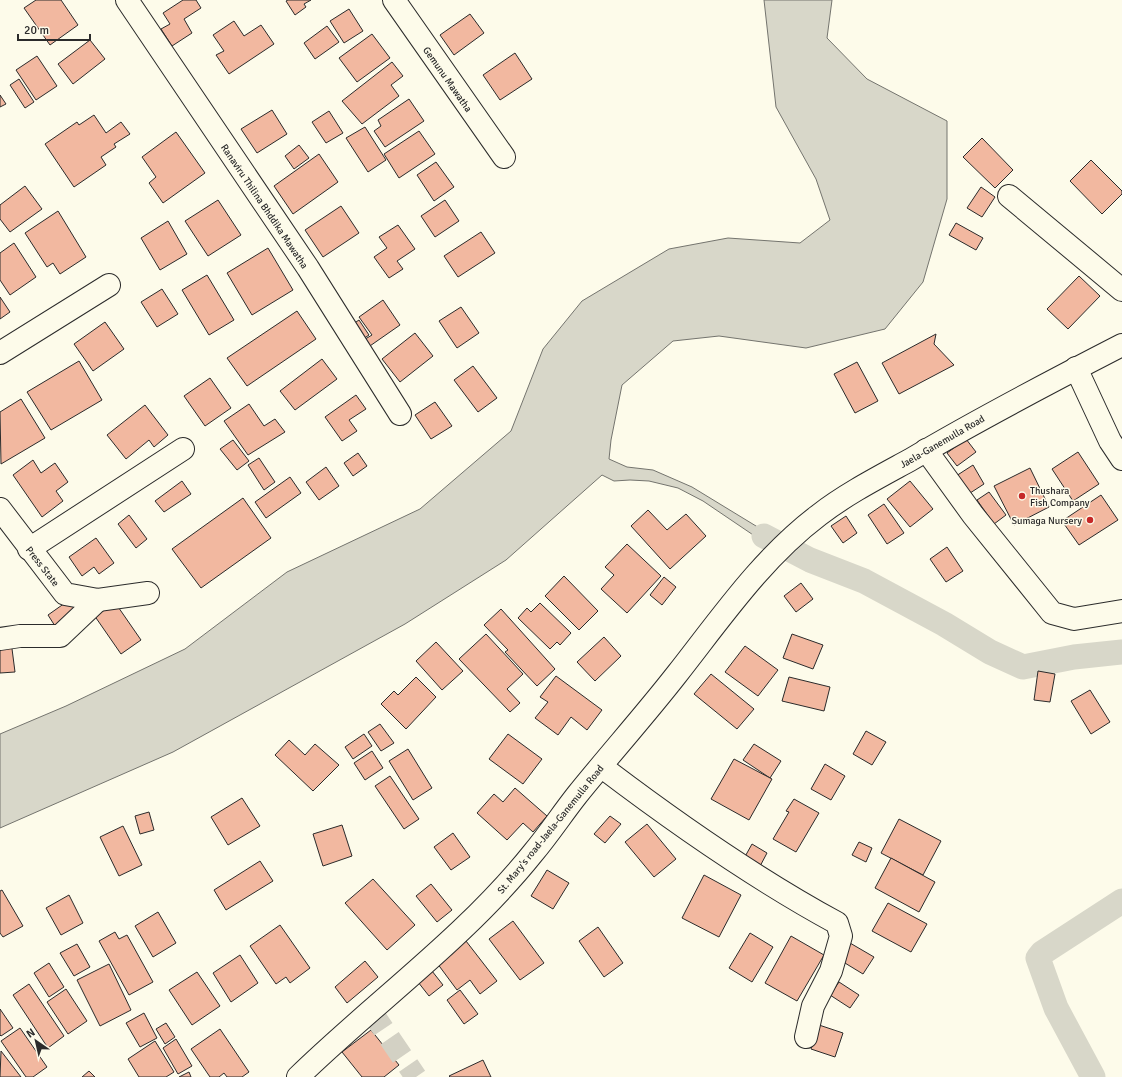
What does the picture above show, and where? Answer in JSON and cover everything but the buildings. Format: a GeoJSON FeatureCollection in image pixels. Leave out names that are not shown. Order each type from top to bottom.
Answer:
{"type":"FeatureCollection","features":[{"type":"Feature","properties":{"kind":"street","name":"Ranaviru Thilina Bhddika Mawatha"},"geometry":{"type":"LineString","coordinates":[[126,0],[308,268],[400,414]]}},
{"type":"Feature","properties":{"kind":"street","name":"Gemunu Mawatha"},"geometry":{"type":"LineString","coordinates":[[394,0],[504,157]]}},
{"type":"Feature","properties":{"kind":"street"},"geometry":{"type":"LineString","coordinates":[[1009,196],[1122,290]]}},
{"type":"Feature","properties":{"kind":"street"},"geometry":{"type":"LineString","coordinates":[[0,353],[109,285]]}},
{"type":"Feature","properties":{"kind":"street","name":"Jaela-Ganemulla Road"},"geometry":{"type":"LineString","coordinates":[[782,548],[819,514],[971,423],[1122,345]]}},
{"type":"Feature","properties":{"kind":"street"},"geometry":{"type":"LineString","coordinates":[[1076,368],[1110,441],[1122,459]]}},
{"type":"Feature","properties":{"kind":"street"},"geometry":{"type":"LineString","coordinates":[[30,549],[183,449]]}},
{"type":"Feature","properties":{"kind":"street"},"geometry":{"type":"LineString","coordinates":[[926,450],[973,515],[1052,613],[1074,619],[1122,611]]}},
{"type":"Feature","properties":{"kind":"street","name":"Press State"},"geometry":{"type":"LineString","coordinates":[[0,509],[65,594],[98,600],[148,593]]}},
{"type":"Feature","properties":{"kind":"street","name":"St. Mary's road-Jaela-Ganemulla Road"},"geometry":{"type":"LineString","coordinates":[[298,1077],[329,1047],[404,983],[494,898],[533,854],[577,795],[635,727],[744,587],[782,548]]}},
{"type":"Feature","properties":{"kind":"street"},"geometry":{"type":"LineString","coordinates":[[0,639],[20,636],[60,636],[98,600]]}},
{"type":"Feature","properties":{"kind":"street"},"geometry":{"type":"LineString","coordinates":[[602,767],[698,838],[753,874],[837,923],[841,936],[831,971],[813,1006],[806,1037]]}},
{"type":"Feature","properties":{"kind":"shaded area"},"geometry":{"type":"Polygon","coordinates":[[[764,0],[832,0],[827,38],[867,79],[947,121],[947,199],[923,282],[885,329],[806,348],[719,336],[673,341],[622,385],[611,440],[609,459],[627,467],[653,470],[692,487],[774,537],[768,545],[703,501],[678,488],[649,481],[614,481],[602,475],[506,560],[405,624],[173,752],[0,828],[0,734],[66,706],[185,649],[287,572],[420,509],[511,431],[543,349],[582,301],[669,249],[728,238],[800,243],[830,220],[816,179],[776,107],[764,0]]]}},
{"type":"Feature","properties":{"kind":"waterway"},"geometry":{"type":"LineString","coordinates":[[764,536],[810,560],[864,581],[944,624],[990,652],[1023,667],[1074,657],[1122,652]]}},
{"type":"Feature","properties":{"kind":"waterway"},"geometry":{"type":"LineString","coordinates":[[1093,1077],[1056,1008],[1038,958],[1042,953],[1122,901]]}},
{"type":"Feature","properties":{"kind":"tunnel"},"geometry":{"type":"LineString","coordinates":[[371,1011],[416,1077]]}},
{"type":"Feature","properties":{"kind":"place","name":"Thushara Fish Company"},"geometry":{"type":"Point","coordinates":[1022,496]}},
{"type":"Feature","properties":{"kind":"place","name":"Sumaga Nursery"},"geometry":{"type":"Point","coordinates":[1090,520]}}]}
